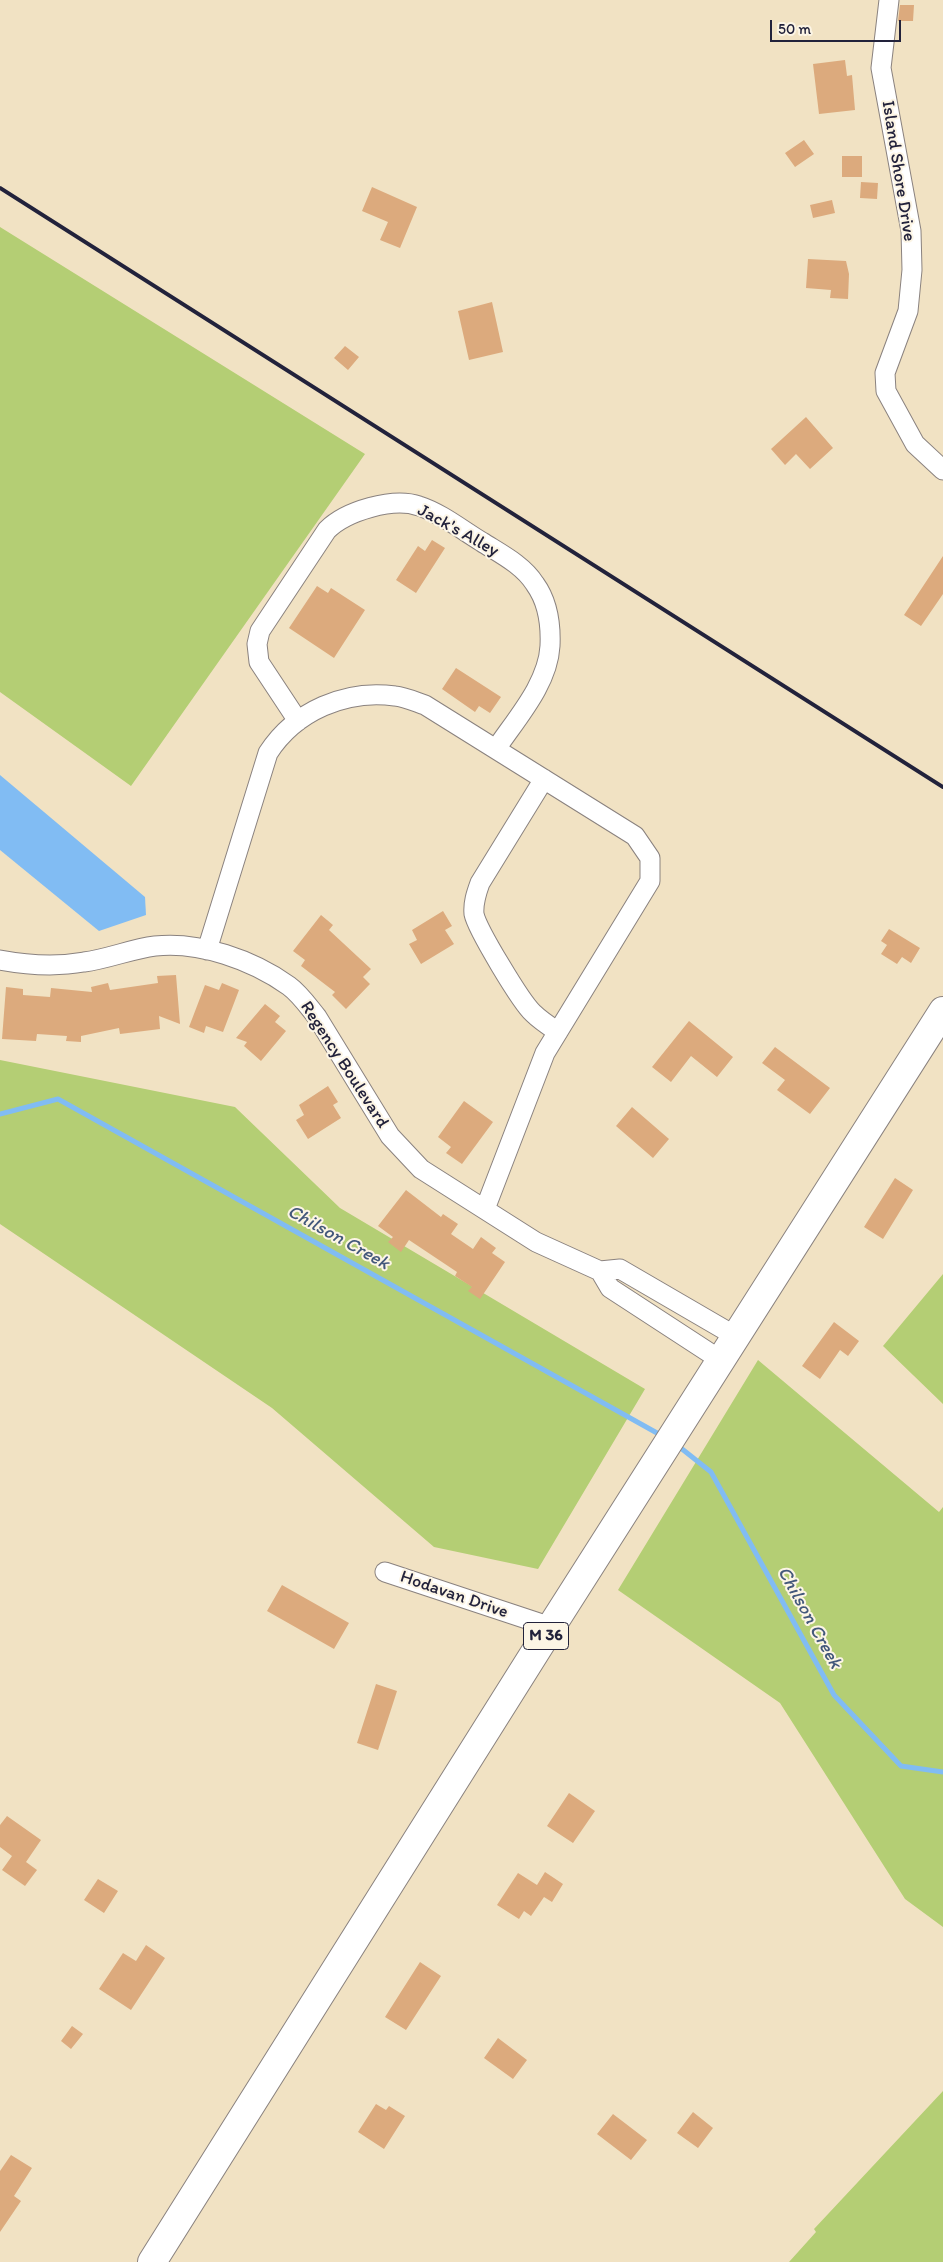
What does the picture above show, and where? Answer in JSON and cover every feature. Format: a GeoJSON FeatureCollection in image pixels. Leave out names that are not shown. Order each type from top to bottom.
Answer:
{"type":"FeatureCollection","features":[{"type":"Feature","properties":{"kind":"main road","name":"M 36"},"geometry":{"type":"LineString","coordinates":[[152,2262],[551,1627],[943,1011]]}},
{"type":"Feature","properties":{"kind":"street","name":"Island Shore Drive"},"geometry":{"type":"LineString","coordinates":[[889,0],[880,68],[911,231],[912,270],[908,311],[885,373],[885,385],[886,391],[915,444],[943,470]]}},
{"type":"Feature","properties":{"kind":"street","name":"Jack's Alley"},"geometry":{"type":"LineString","coordinates":[[298,721],[259,662],[258,644],[260,631],[327,530],[335,521],[348,514],[384,505],[419,506],[450,522],[511,561],[535,583],[546,602],[550,627],[550,648],[542,678],[496,749]]}},
{"type":"Feature","properties":{"kind":"street"},"geometry":{"type":"LineString","coordinates":[[207,950],[268,753],[278,738],[307,713],[338,701],[374,695],[397,696],[425,705],[635,836],[647,853],[651,870],[650,880],[558,1032],[534,1077],[485,1209]]}},
{"type":"Feature","properties":{"kind":"street"},"geometry":{"type":"LineString","coordinates":[[544,779],[480,884],[474,902],[474,915],[479,927],[532,1013],[558,1032]]}},
{"type":"Feature","properties":{"kind":"street","name":"Regency Boulevard"},"geometry":{"type":"LineString","coordinates":[[0,960],[20,964],[57,965],[84,962],[156,946],[184,946],[207,950],[255,966],[289,986],[316,1017],[390,1136],[421,1168],[536,1242],[600,1271],[620,1268],[737,1337]]}},
{"type":"Feature","properties":{"kind":"street","name":"Regency Boulevard"},"geometry":{"type":"LineString","coordinates":[[600,1271],[610,1288],[722,1361]]}},
{"type":"Feature","properties":{"kind":"street","name":"Hodavan Drive"},"geometry":{"type":"LineString","coordinates":[[386,1572],[551,1627]]}},
{"type":"Feature","properties":{"kind":"green space"},"geometry":{"type":"Polygon","coordinates":[[[0,227],[365,454],[131,786],[0,692],[0,227]]]}},
{"type":"Feature","properties":{"kind":"green space"},"geometry":{"type":"Polygon","coordinates":[[[0,1060],[235,1107],[340,1208],[645,1389],[538,1569],[434,1547],[272,1408],[0,1224],[0,1060]]]}},
{"type":"Feature","properties":{"kind":"green space"},"geometry":{"type":"Polygon","coordinates":[[[943,1274],[943,1404],[883,1346],[943,1274]]]}},
{"type":"Feature","properties":{"kind":"green space"},"geometry":{"type":"Polygon","coordinates":[[[758,1360],[939,1512],[943,1507],[943,1927],[905,1899],[780,1703],[618,1590],[758,1360]]]}},
{"type":"Feature","properties":{"kind":"green space"},"geometry":{"type":"Polygon","coordinates":[[[943,2091],[943,2262],[789,2262],[816,2232],[814,2229],[943,2091]]]}},
{"type":"Feature","properties":{"kind":"water"},"geometry":{"type":"Polygon","coordinates":[[[0,775],[145,897],[146,915],[99,931],[0,850],[0,775]]]}},
{"type":"Feature","properties":{"kind":"building"},"geometry":{"type":"Polygon","coordinates":[[[900,5],[914,5],[913,21],[898,21],[900,5]]]}},
{"type":"Feature","properties":{"kind":"building"},"geometry":{"type":"Polygon","coordinates":[[[845,60],[847,76],[852,75],[855,110],[819,114],[813,64],[845,60]]]}},
{"type":"Feature","properties":{"kind":"building"},"geometry":{"type":"Polygon","coordinates":[[[804,140],[814,154],[795,167],[785,153],[804,140]]]}},
{"type":"Feature","properties":{"kind":"building"},"geometry":{"type":"Polygon","coordinates":[[[842,156],[862,156],[862,177],[842,177],[842,156]]]}},
{"type":"Feature","properties":{"kind":"building"},"geometry":{"type":"Polygon","coordinates":[[[861,182],[878,183],[877,199],[860,198],[861,182]]]}},
{"type":"Feature","properties":{"kind":"building"},"geometry":{"type":"Polygon","coordinates":[[[372,187],[417,207],[400,248],[380,240],[388,222],[362,211],[372,187]]]}},
{"type":"Feature","properties":{"kind":"building"},"geometry":{"type":"Polygon","coordinates":[[[832,200],[835,213],[813,218],[810,205],[832,200]]]}},
{"type":"Feature","properties":{"kind":"building"},"geometry":{"type":"Polygon","coordinates":[[[808,259],[846,261],[849,274],[848,299],[830,298],[831,290],[806,288],[808,259]]]}},
{"type":"Feature","properties":{"kind":"building"},"geometry":{"type":"Polygon","coordinates":[[[492,302],[503,352],[469,360],[458,311],[492,302]]]}},
{"type":"Feature","properties":{"kind":"building"},"geometry":{"type":"Polygon","coordinates":[[[345,346],[359,357],[348,370],[334,358],[345,346]]]}},
{"type":"Feature","properties":{"kind":"building"},"geometry":{"type":"Polygon","coordinates":[[[806,417],[833,448],[810,469],[796,454],[785,465],[771,449],[806,417]]]}},
{"type":"Feature","properties":{"kind":"building"},"geometry":{"type":"Polygon","coordinates":[[[432,540],[445,548],[416,593],[396,580],[418,546],[425,551],[432,540]]]}},
{"type":"Feature","properties":{"kind":"building"},"geometry":{"type":"Polygon","coordinates":[[[943,556],[943,594],[921,626],[904,615],[943,556]]]}},
{"type":"Feature","properties":{"kind":"building"},"geometry":{"type":"Polygon","coordinates":[[[317,586],[328,593],[331,588],[365,610],[334,658],[289,628],[317,586]]]}},
{"type":"Feature","properties":{"kind":"building"},"geometry":{"type":"Polygon","coordinates":[[[456,668],[501,697],[490,713],[479,706],[475,712],[442,689],[456,668]]]}},
{"type":"Feature","properties":{"kind":"building"},"geometry":{"type":"Polygon","coordinates":[[[443,911],[452,926],[445,930],[454,944],[421,964],[409,944],[417,940],[412,930],[443,911]]]}},
{"type":"Feature","properties":{"kind":"building"},"geometry":{"type":"Polygon","coordinates":[[[321,915],[333,925],[329,930],[371,969],[363,977],[370,984],[346,1009],[332,995],[335,992],[301,966],[305,960],[293,951],[321,915]]]}},
{"type":"Feature","properties":{"kind":"building"},"geometry":{"type":"Polygon","coordinates":[[[889,929],[920,948],[911,963],[902,957],[897,964],[881,954],[887,945],[881,941],[889,929]]]}},
{"type":"Feature","properties":{"kind":"building"},"geometry":{"type":"Polygon","coordinates":[[[176,975],[180,1024],[159,1016],[160,1029],[120,1034],[119,1028],[81,1036],[81,1042],[66,1041],[67,1036],[37,1034],[36,1041],[2,1039],[6,987],[23,989],[23,995],[50,997],[51,988],[92,992],[91,987],[108,983],[110,990],[158,983],[157,976],[176,975]]]}},
{"type":"Feature","properties":{"kind":"building"},"geometry":{"type":"Polygon","coordinates":[[[222,983],[239,990],[223,1032],[206,1026],[204,1033],[189,1027],[205,985],[219,990],[222,983]]]}},
{"type":"Feature","properties":{"kind":"building"},"geometry":{"type":"Polygon","coordinates":[[[265,1004],[280,1016],[275,1022],[286,1031],[261,1061],[244,1046],[247,1042],[236,1038],[265,1004]]]}},
{"type":"Feature","properties":{"kind":"building"},"geometry":{"type":"Polygon","coordinates":[[[689,1021],[733,1057],[717,1077],[691,1056],[671,1082],[652,1067],[689,1021]]]}},
{"type":"Feature","properties":{"kind":"building"},"geometry":{"type":"Polygon","coordinates":[[[775,1047],[830,1088],[810,1114],[777,1090],[785,1080],[762,1063],[775,1047]]]}},
{"type":"Feature","properties":{"kind":"building"},"geometry":{"type":"Polygon","coordinates":[[[328,1086],[338,1102],[333,1105],[341,1118],[308,1139],[296,1120],[304,1115],[299,1105],[328,1086]]]}},
{"type":"Feature","properties":{"kind":"building"},"geometry":{"type":"Polygon","coordinates":[[[464,1101],[493,1122],[462,1164],[446,1153],[451,1147],[438,1137],[464,1101]]]}},
{"type":"Feature","properties":{"kind":"building"},"geometry":{"type":"Polygon","coordinates":[[[632,1107],[669,1139],[653,1158],[616,1126],[632,1107]]]}},
{"type":"Feature","properties":{"kind":"building"},"geometry":{"type":"Polygon","coordinates":[[[895,1178],[913,1190],[883,1239],[864,1227],[895,1178]]]}},
{"type":"Feature","properties":{"kind":"building"},"geometry":{"type":"Polygon","coordinates":[[[406,1190],[441,1217],[443,1214],[458,1224],[451,1234],[473,1249],[481,1237],[496,1248],[492,1253],[505,1262],[480,1299],[468,1291],[472,1287],[455,1276],[457,1272],[409,1240],[401,1252],[388,1242],[393,1237],[378,1226],[406,1190]]]}},
{"type":"Feature","properties":{"kind":"building"},"geometry":{"type":"Polygon","coordinates":[[[834,1322],[859,1341],[848,1356],[840,1350],[820,1379],[802,1366],[834,1322]]]}},
{"type":"Feature","properties":{"kind":"building"},"geometry":{"type":"Polygon","coordinates":[[[282,1585],[349,1623],[334,1649],[267,1611],[282,1585]]]}},
{"type":"Feature","properties":{"kind":"building"},"geometry":{"type":"Polygon","coordinates":[[[376,1684],[397,1691],[378,1750],[357,1743],[376,1684]]]}},
{"type":"Feature","properties":{"kind":"building"},"geometry":{"type":"Polygon","coordinates":[[[569,1793],[595,1811],[573,1843],[547,1826],[569,1793]]]}},
{"type":"Feature","properties":{"kind":"building"},"geometry":{"type":"Polygon","coordinates":[[[7,1816],[41,1840],[26,1862],[37,1870],[25,1886],[2,1870],[12,1856],[0,1847],[0,1825],[7,1816]]]}},
{"type":"Feature","properties":{"kind":"building"},"geometry":{"type":"Polygon","coordinates":[[[545,1872],[563,1884],[552,1902],[544,1897],[531,1916],[524,1911],[519,1919],[497,1905],[518,1873],[537,1885],[545,1872]]]}},
{"type":"Feature","properties":{"kind":"building"},"geometry":{"type":"Polygon","coordinates":[[[98,1879],[118,1891],[104,1913],[84,1900],[98,1879]]]}},
{"type":"Feature","properties":{"kind":"building"},"geometry":{"type":"Polygon","coordinates":[[[146,1945],[165,1958],[131,2010],[99,1989],[123,1953],[136,1961],[146,1945]]]}},
{"type":"Feature","properties":{"kind":"building"},"geometry":{"type":"Polygon","coordinates":[[[420,1962],[441,1976],[406,2030],[385,2017],[420,1962]]]}},
{"type":"Feature","properties":{"kind":"building"},"geometry":{"type":"Polygon","coordinates":[[[72,2026],[83,2034],[71,2049],[61,2041],[72,2026]]]}},
{"type":"Feature","properties":{"kind":"building"},"geometry":{"type":"Polygon","coordinates":[[[498,2038],[527,2060],[513,2079],[484,2058],[498,2038]]]}},
{"type":"Feature","properties":{"kind":"building"},"geometry":{"type":"Polygon","coordinates":[[[376,2104],[386,2110],[389,2106],[405,2116],[384,2149],[358,2132],[376,2104]]]}},
{"type":"Feature","properties":{"kind":"building"},"geometry":{"type":"Polygon","coordinates":[[[693,2112],[713,2128],[698,2148],[677,2133],[693,2112]]]}},
{"type":"Feature","properties":{"kind":"building"},"geometry":{"type":"Polygon","coordinates":[[[613,2114],[647,2140],[631,2160],[597,2134],[613,2114]]]}},
{"type":"Feature","properties":{"kind":"building"},"geometry":{"type":"Polygon","coordinates":[[[11,2155],[32,2168],[14,2196],[21,2201],[0,2232],[0,2171],[11,2155]]]}},
{"type":"Feature","properties":{"kind":"waterway","name":"Chilson Creek"},"geometry":{"type":"LineString","coordinates":[[0,1114],[58,1099],[657,1433]]}},
{"type":"Feature","properties":{"kind":"waterway","name":"Chilson Creek"},"geometry":{"type":"LineString","coordinates":[[677,1445],[711,1472],[834,1695],[901,1766],[943,1772]]}},
{"type":"Feature","properties":{"kind":"railway"},"geometry":{"type":"LineString","coordinates":[[0,188],[943,787]]}}]}
